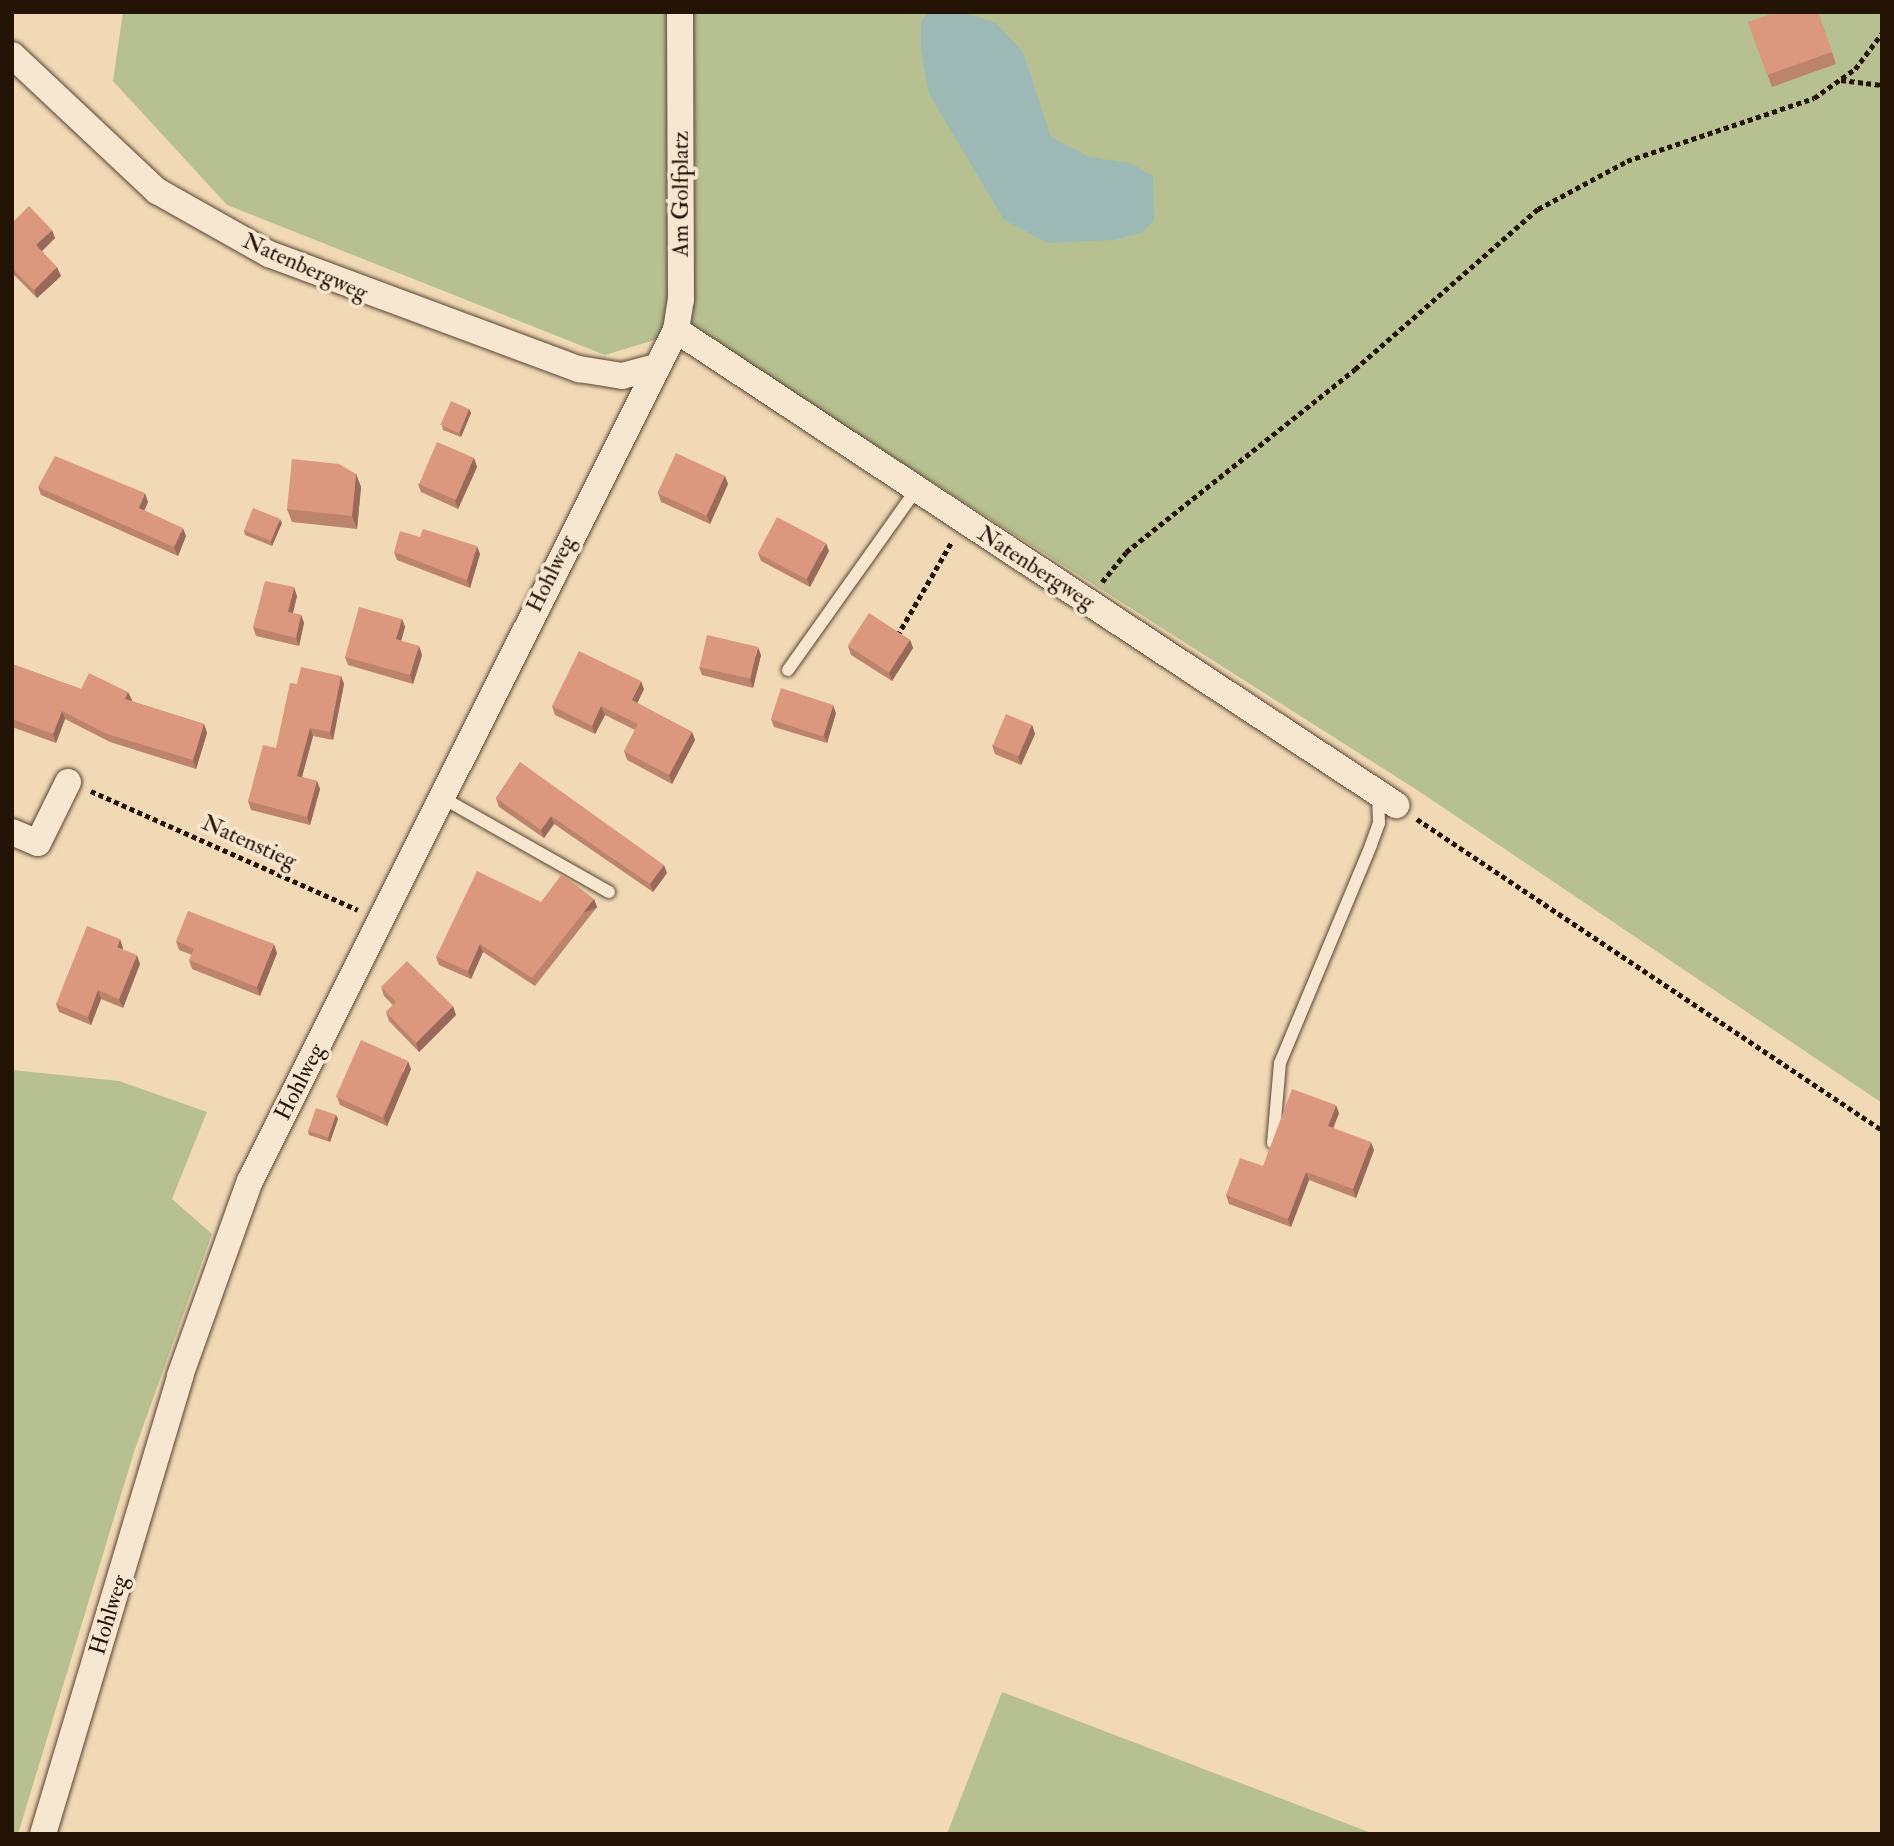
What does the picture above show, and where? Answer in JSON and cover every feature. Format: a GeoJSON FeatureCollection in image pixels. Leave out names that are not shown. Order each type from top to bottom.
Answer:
{"type":"FeatureCollection","features":[{"type":"Feature","properties":{"kind":"street","name":"Am Golfplatz"},"geometry":{"type":"LineString","coordinates":[[652,368],[676,330],[681,300],[680,12]]}},
{"type":"Feature","properties":{"kind":"street","name":"Natenbergweg"},"geometry":{"type":"LineString","coordinates":[[16,66],[158,191],[269,254],[579,369],[622,376],[652,368]]}},
{"type":"Feature","properties":{"kind":"street","name":"Natenbergweg"},"geometry":{"type":"LineString","coordinates":[[676,330],[1387,799]]}},
{"type":"Feature","properties":{"kind":"street","name":"Hohlweg"},"geometry":{"type":"LineString","coordinates":[[43,1834],[180,1376],[250,1181],[652,368]]}},
{"type":"Feature","properties":{"kind":"street"},"geometry":{"type":"LineString","coordinates":[[12,832],[38,844],[68,782]]}},
{"type":"Feature","properties":{"kind":"lane"},"geometry":{"type":"LineString","coordinates":[[788,670],[916,490]]}},
{"type":"Feature","properties":{"kind":"lane"},"geometry":{"type":"LineString","coordinates":[[441,797],[609,892]]}},
{"type":"Feature","properties":{"kind":"lane"},"geometry":{"type":"LineString","coordinates":[[1273,1143],[1287,1037],[1371,845],[1387,799]]}},
{"type":"Feature","properties":{"kind":"path"},"geometry":{"type":"LineString","coordinates":[[1087,601],[1126,552],[1355,369],[1538,209],[1627,161],[1759,111],[1814,98],[1840,80],[1882,33]]}},
{"type":"Feature","properties":{"kind":"path"},"geometry":{"type":"LineString","coordinates":[[1840,80],[1882,85]]}},
{"type":"Feature","properties":{"kind":"path"},"geometry":{"type":"LineString","coordinates":[[896,637],[966,522]]}},
{"type":"Feature","properties":{"kind":"path","name":"Natenstieg"},"geometry":{"type":"LineString","coordinates":[[103,796],[381,920]]}},
{"type":"Feature","properties":{"kind":"path"},"geometry":{"type":"LineString","coordinates":[[1387,799],[1882,1130]]}},
{"type":"Feature","properties":{"kind":"green space"},"geometry":{"type":"Polygon","coordinates":[[[123,12],[1882,12],[1882,1103],[1417,790],[691,329],[605,355],[227,205],[113,81],[123,12]]]}},
{"type":"Feature","properties":{"kind":"green space"},"geometry":{"type":"Polygon","coordinates":[[[12,1070],[119,1081],[207,1112],[172,1199],[212,1234],[134,1452],[18,1834],[12,1834],[12,1070]]]}},
{"type":"Feature","properties":{"kind":"green space"},"geometry":{"type":"Polygon","coordinates":[[[1002,1692],[1374,1834],[947,1834],[1002,1692]]]}},
{"type":"Feature","properties":{"kind":"water"},"geometry":{"type":"Polygon","coordinates":[[[929,12],[964,12],[996,23],[1023,52],[1051,137],[1090,157],[1130,163],[1153,176],[1154,220],[1143,232],[1115,240],[1048,243],[1004,220],[929,94],[921,51],[921,21],[929,12]]]}},
{"type":"Feature","properties":{"kind":"building"},"geometry":{"type":"Polygon","coordinates":[[[1776,12],[1818,12],[1832,52],[1767,75],[1748,22],[1776,12]]]}},
{"type":"Feature","properties":{"kind":"building"},"geometry":{"type":"Polygon","coordinates":[[[29,206],[52,230],[36,245],[57,267],[34,290],[12,268],[12,223],[29,206]]]}},
{"type":"Feature","properties":{"kind":"building"},"geometry":{"type":"Polygon","coordinates":[[[451,401],[469,409],[459,433],[440,425],[451,401]]]}},
{"type":"Feature","properties":{"kind":"building"},"geometry":{"type":"Polygon","coordinates":[[[437,442],[474,458],[456,500],[419,484],[437,442]]]}},
{"type":"Feature","properties":{"kind":"building"},"geometry":{"type":"Polygon","coordinates":[[[676,453],[725,476],[706,516],[657,493],[676,453]]]}},
{"type":"Feature","properties":{"kind":"building"},"geometry":{"type":"Polygon","coordinates":[[[55,456],[145,493],[139,508],[183,528],[174,547],[38,487],[55,456]]]}},
{"type":"Feature","properties":{"kind":"building"},"geometry":{"type":"Polygon","coordinates":[[[292,459],[339,464],[356,474],[352,516],[287,509],[292,459]]]}},
{"type":"Feature","properties":{"kind":"building"},"geometry":{"type":"Polygon","coordinates":[[[253,508],[280,519],[271,541],[244,530],[253,508]]]}},
{"type":"Feature","properties":{"kind":"building"},"geometry":{"type":"Polygon","coordinates":[[[777,517],[826,543],[806,579],[758,553],[777,517]]]}},
{"type":"Feature","properties":{"kind":"building"},"geometry":{"type":"Polygon","coordinates":[[[423,529],[477,546],[467,580],[394,552],[400,531],[420,537],[423,529]]]}},
{"type":"Feature","properties":{"kind":"building"},"geometry":{"type":"Polygon","coordinates":[[[265,581],[294,587],[288,612],[301,615],[296,638],[253,627],[265,581]]]}},
{"type":"Feature","properties":{"kind":"building"},"geometry":{"type":"Polygon","coordinates":[[[359,607],[402,619],[396,639],[419,646],[410,675],[345,657],[359,607]]]}},
{"type":"Feature","properties":{"kind":"building"},"geometry":{"type":"Polygon","coordinates":[[[869,613],[910,640],[889,672],[848,646],[869,613]]]}},
{"type":"Feature","properties":{"kind":"building"},"geometry":{"type":"Polygon","coordinates":[[[707,635],[758,647],[750,679],[700,667],[707,635]]]}},
{"type":"Feature","properties":{"kind":"building"},"geometry":{"type":"Polygon","coordinates":[[[579,651],[641,681],[632,700],[692,732],[669,775],[624,751],[638,724],[601,706],[592,726],[552,706],[579,651]]]}},
{"type":"Feature","properties":{"kind":"building"},"geometry":{"type":"Polygon","coordinates":[[[12,664],[81,689],[89,673],[128,692],[125,699],[204,724],[193,760],[107,734],[62,711],[53,734],[12,719],[12,664]]]}},
{"type":"Feature","properties":{"kind":"building"},"geometry":{"type":"Polygon","coordinates":[[[301,667],[341,676],[330,732],[310,728],[297,776],[317,781],[307,817],[248,801],[263,745],[276,748],[290,683],[297,684],[301,667]]]}},
{"type":"Feature","properties":{"kind":"building"},"geometry":{"type":"Polygon","coordinates":[[[781,688],[833,705],[823,736],[771,719],[781,688]]]}},
{"type":"Feature","properties":{"kind":"building"},"geometry":{"type":"Polygon","coordinates":[[[1006,714],[1032,725],[1018,756],[993,745],[1006,714]]]}},
{"type":"Feature","properties":{"kind":"building"},"geometry":{"type":"Polygon","coordinates":[[[520,762],[664,865],[650,884],[551,816],[541,830],[496,798],[520,762]]]}},
{"type":"Feature","properties":{"kind":"building"},"geometry":{"type":"Polygon","coordinates":[[[477,871],[541,902],[562,874],[594,899],[532,978],[480,944],[468,971],[436,957],[477,871]]]}},
{"type":"Feature","properties":{"kind":"building"},"geometry":{"type":"Polygon","coordinates":[[[188,911],[274,944],[257,987],[189,960],[194,949],[176,941],[188,911]]]}},
{"type":"Feature","properties":{"kind":"building"},"geometry":{"type":"Polygon","coordinates":[[[87,926],[120,939],[117,947],[137,955],[119,999],[98,990],[88,1017],[56,1004],[87,926]]]}},
{"type":"Feature","properties":{"kind":"building"},"geometry":{"type":"Polygon","coordinates":[[[407,961],[453,1006],[416,1043],[386,1012],[396,1002],[381,987],[407,961]]]}},
{"type":"Feature","properties":{"kind":"building"},"geometry":{"type":"Polygon","coordinates":[[[361,1040],[408,1061],[382,1117],[336,1097],[361,1040]]]}},
{"type":"Feature","properties":{"kind":"building"},"geometry":{"type":"Polygon","coordinates":[[[1292,1089],[1336,1105],[1328,1126],[1371,1142],[1353,1189],[1306,1172],[1288,1219],[1226,1195],[1240,1158],[1263,1166],[1292,1089]]]}},
{"type":"Feature","properties":{"kind":"building"},"geometry":{"type":"Polygon","coordinates":[[[316,1108],[336,1115],[328,1138],[308,1131],[316,1108]]]}}]}
